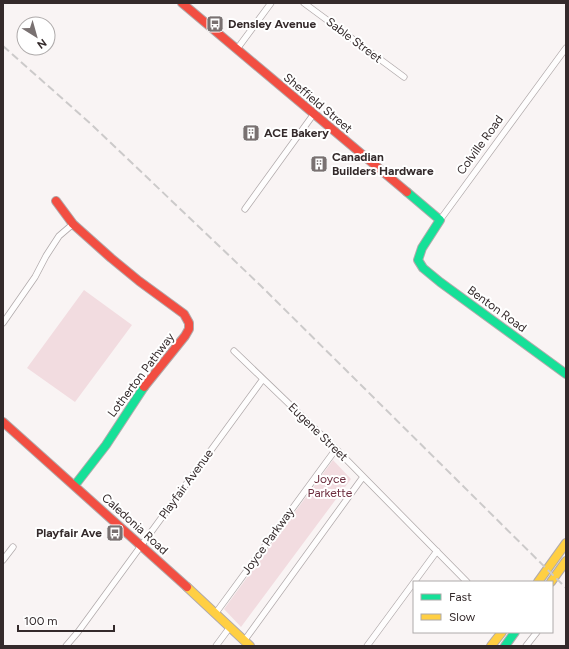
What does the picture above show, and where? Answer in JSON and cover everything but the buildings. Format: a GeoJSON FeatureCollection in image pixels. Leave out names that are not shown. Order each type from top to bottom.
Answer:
{"type":"FeatureCollection","features":[{"type":"Feature","properties":{"kind":"street","name":"Sheffield Street"},"geometry":{"type":"LineString","coordinates":[[182,3],[440,220]]}},
{"type":"Feature","properties":{"kind":"street"},"geometry":{"type":"LineString","coordinates":[[237,49],[271,3]]}},
{"type":"Feature","properties":{"kind":"street","name":"Sable Street"},"geometry":{"type":"LineString","coordinates":[[304,3],[404,77]]}},
{"type":"Feature","properties":{"kind":"street","name":"Colville Road"},"geometry":{"type":"LineString","coordinates":[[418,260],[422,248],[440,220],[566,48]]}},
{"type":"Feature","properties":{"kind":"street"},"geometry":{"type":"LineString","coordinates":[[245,209],[313,114]]}},
{"type":"Feature","properties":{"kind":"street","name":"Lotherton Pathway"},"geometry":{"type":"LineString","coordinates":[[56,201],[73,224],[139,281],[184,314],[189,323],[189,329],[185,336],[140,392],[106,445],[75,485]]}},
{"type":"Feature","properties":{"kind":"street"},"geometry":{"type":"LineString","coordinates":[[3,323],[35,277],[59,236],[73,224]]}},
{"type":"Feature","properties":{"kind":"street","name":"Benton Road"},"geometry":{"type":"LineString","coordinates":[[418,260],[423,268],[436,279],[566,374]]}},
{"type":"Feature","properties":{"kind":"street","name":"Eugene Street"},"geometry":{"type":"LineString","coordinates":[[234,351],[336,449],[467,581]]}},
{"type":"Feature","properties":{"kind":"street","name":"Playfair Avenue"},"geometry":{"type":"LineString","coordinates":[[66,646],[78,632],[263,378]]}},
{"type":"Feature","properties":{"kind":"street","name":"Caledonia Road"},"geometry":{"type":"LineString","coordinates":[[3,422],[75,485],[247,643]]}},
{"type":"Feature","properties":{"kind":"street","name":"Joyce Parkway"},"geometry":{"type":"LineString","coordinates":[[215,614],[336,449]]}},
{"type":"Feature","properties":{"kind":"street"},"geometry":{"type":"LineString","coordinates":[[247,643],[363,477]]}},
{"type":"Feature","properties":{"kind":"street"},"geometry":{"type":"LineString","coordinates":[[539,581],[566,543]]}},
{"type":"Feature","properties":{"kind":"street"},"geometry":{"type":"LineString","coordinates":[[3,560],[13,547]]}},
{"type":"Feature","properties":{"kind":"street"},"geometry":{"type":"LineString","coordinates":[[414,581],[436,551]]}},
{"type":"Feature","properties":{"kind":"street"},"geometry":{"type":"LineString","coordinates":[[552,581],[566,561]]}},
{"type":"Feature","properties":{"kind":"street"},"geometry":{"type":"LineString","coordinates":[[367,646],[413,583]]}},
{"type":"Feature","properties":{"kind":"street"},"geometry":{"type":"LineString","coordinates":[[216,646],[230,627]]}},
{"type":"Feature","properties":{"kind":"street"},"geometry":{"type":"LineString","coordinates":[[491,646],[501,633]]}},
{"type":"Feature","properties":{"kind":"street"},"geometry":{"type":"LineString","coordinates":[[505,646],[514,633]]}},
{"type":"Feature","properties":{"kind":"street"},"geometry":{"type":"LineString","coordinates":[[526,646],[536,633]]}},
{"type":"Feature","properties":{"kind":"green space"},"geometry":{"type":"Polygon","coordinates":[[[84,290],[132,325],[75,402],[27,368],[84,290]]]}},
{"type":"Feature","properties":{"kind":"green space","name":"Joyce Parkette"},"geometry":{"type":"Polygon","coordinates":[[[333,460],[351,479],[241,627],[224,609],[333,460]]]}},
{"type":"Feature","properties":{"kind":"railway"},"geometry":{"type":"LineString","coordinates":[[3,46],[91,124],[260,285],[566,588]]}},
{"type":"Feature","properties":{"kind":"traffic: fast"},"geometry":{"type":"LineString","coordinates":[[407,192],[440,220],[422,248],[418,260],[423,268],[566,374]]}},
{"type":"Feature","properties":{"kind":"traffic: fast"},"geometry":{"type":"LineString","coordinates":[[75,485],[106,445],[144,387]]}},
{"type":"Feature","properties":{"kind":"traffic: fast"},"geometry":{"type":"LineString","coordinates":[[505,646],[514,633]]}},
{"type":"Feature","properties":{"kind":"traffic: slow"},"geometry":{"type":"LineString","coordinates":[[539,581],[566,543]]}},
{"type":"Feature","properties":{"kind":"traffic: slow"},"geometry":{"type":"LineString","coordinates":[[552,581],[566,561]]}},
{"type":"Feature","properties":{"kind":"traffic: slow"},"geometry":{"type":"LineString","coordinates":[[187,587],[250,646]]}},
{"type":"Feature","properties":{"kind":"traffic: slow"},"geometry":{"type":"LineString","coordinates":[[491,646],[501,633]]}},
{"type":"Feature","properties":{"kind":"traffic: jam"},"geometry":{"type":"LineString","coordinates":[[182,3],[407,192]]}},
{"type":"Feature","properties":{"kind":"traffic: jam"},"geometry":{"type":"LineString","coordinates":[[56,201],[73,224],[139,281],[184,314],[189,323],[189,329],[185,336],[144,387]]}},
{"type":"Feature","properties":{"kind":"traffic: jam"},"geometry":{"type":"LineString","coordinates":[[3,422],[187,587]]}},
{"type":"Feature","properties":{"kind":"place","name":"Densley Avenue"},"geometry":{"type":"Point","coordinates":[215,24]}},
{"type":"Feature","properties":{"kind":"place","name":"ACE Bakery"},"geometry":{"type":"Point","coordinates":[251,133]}},
{"type":"Feature","properties":{"kind":"place","name":"Canadian Builders Hardware"},"geometry":{"type":"Point","coordinates":[319,164]}},
{"type":"Feature","properties":{"kind":"place","name":"Playfair Ave"},"geometry":{"type":"Point","coordinates":[115,533]}}]}
